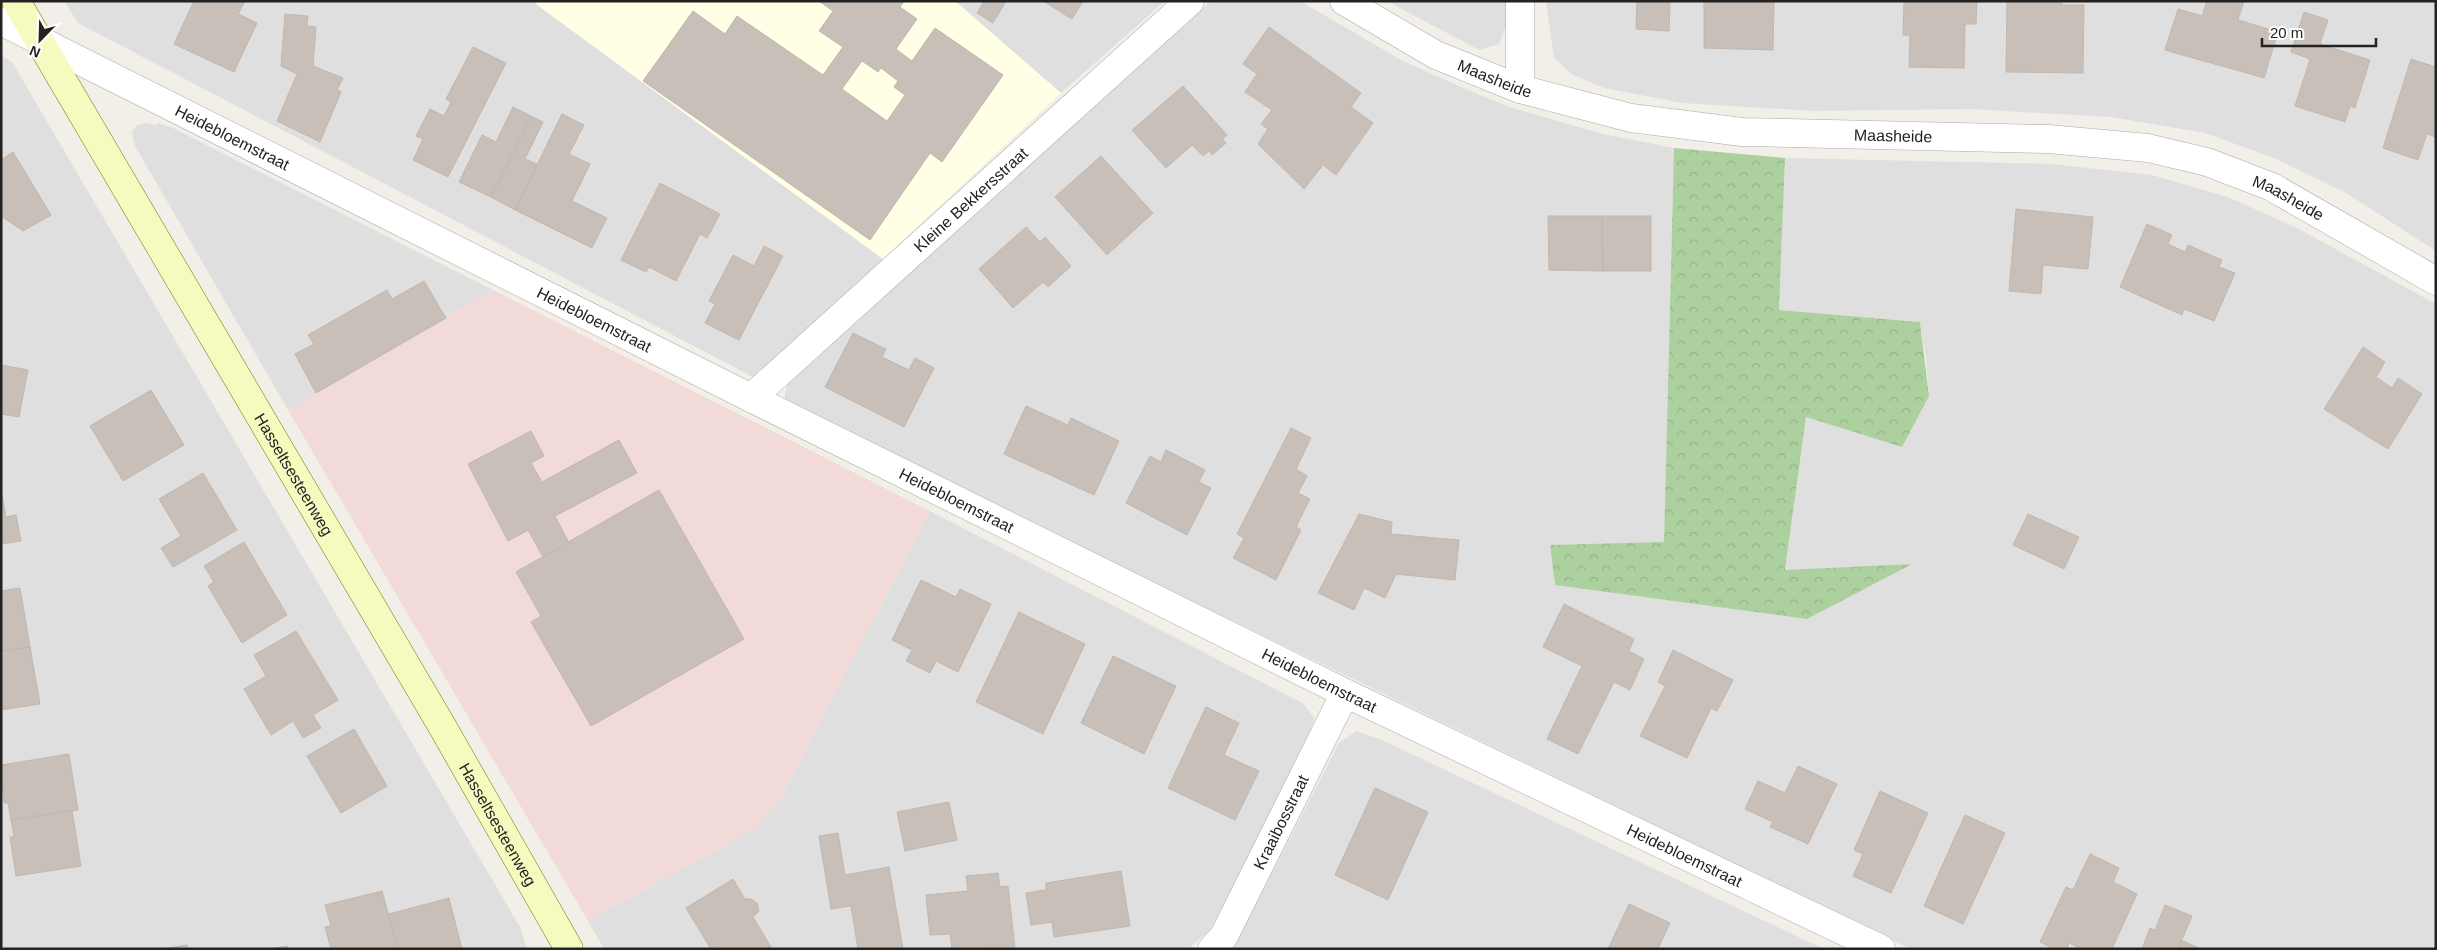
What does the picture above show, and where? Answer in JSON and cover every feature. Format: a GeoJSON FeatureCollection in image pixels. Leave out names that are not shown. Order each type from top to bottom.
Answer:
{"type":"FeatureCollection","features":[{"type":"Feature","properties":{"kind":"street","name":"Hasseltsesteenweg"},"geometry":{"type":"LineString","coordinates":[[16,1],[437,717],[569,949]]}},
{"type":"Feature","properties":{"kind":"street","name":"Kleine Bekkersstraat"},"geometry":{"type":"LineString","coordinates":[[751,398],[1190,1]]}},
{"type":"Feature","properties":{"kind":"street","name":"Maasheide"},"geometry":{"type":"LineString","coordinates":[[1344,1],[1436,55],[1520,89],[1631,118],[1742,132],[2048,139],[2148,148],[2207,162],[2272,187],[2436,281]]}},
{"type":"Feature","properties":{"kind":"street"},"geometry":{"type":"LineString","coordinates":[[1520,1],[1520,89]]}},
{"type":"Feature","properties":{"kind":"street","name":"Heidebloemstraat"},"geometry":{"type":"LineString","coordinates":[[1,21],[751,398],[1345,693],[1881,949]]}},
{"type":"Feature","properties":{"kind":"street","name":"Kraaibosstraat"},"geometry":{"type":"LineString","coordinates":[[1212,949],[1224,936],[1345,693]]}},
{"type":"Feature","properties":{"kind":"shaded area"},"geometry":{"type":"Polygon","coordinates":[[[64,1],[537,1],[536,4],[883,259],[753,377],[78,23],[64,1]]]}},
{"type":"Feature","properties":{"kind":"shaded area"},"geometry":{"type":"Polygon","coordinates":[[[537,1],[955,1],[1061,93],[883,259],[536,4],[537,1]]]}},
{"type":"Feature","properties":{"kind":"shaded area"},"geometry":{"type":"Polygon","coordinates":[[[955,1],[1165,1],[1061,93],[955,1]]]}},
{"type":"Feature","properties":{"kind":"shaded area"},"geometry":{"type":"Polygon","coordinates":[[[1211,1],[1300,1],[1403,61],[1513,108],[1603,134],[1674,148],[1664,543],[1550,545],[1555,585],[1911,565],[1785,570],[1806,417],[1902,446],[1929,396],[1920,322],[1779,310],[1785,158],[2052,164],[2152,175],[2228,197],[2299,229],[2436,304],[2436,949],[1911,949],[944,481],[784,401],[787,385],[797,371],[1211,1]]]}},
{"type":"Feature","properties":{"kind":"shaded area"},"geometry":{"type":"Polygon","coordinates":[[[1387,1],[1507,1],[1508,21],[1499,44],[1479,50],[1387,1]]]}},
{"type":"Feature","properties":{"kind":"shaded area"},"geometry":{"type":"Polygon","coordinates":[[[1546,1],[2436,1],[2436,251],[2346,193],[2274,158],[2205,133],[2111,117],[1970,109],[1813,111],[1682,103],[1604,88],[1573,75],[1554,58],[1546,1]]]}},
{"type":"Feature","properties":{"kind":"shaded area"},"geometry":{"type":"Polygon","coordinates":[[[1,55],[12,62],[520,927],[527,949],[1,949],[1,55]]]}},
{"type":"Feature","properties":{"kind":"shaded area"},"geometry":{"type":"Polygon","coordinates":[[[144,123],[157,125],[158,123],[173,128],[493,290],[288,410],[135,146],[132,132],[136,126],[144,123]]]}},
{"type":"Feature","properties":{"kind":"shaded area"},"geometry":{"type":"Polygon","coordinates":[[[493,290],[930,511],[780,799],[756,828],[588,921],[288,410],[493,290]]]}},
{"type":"Feature","properties":{"kind":"shaded area"},"geometry":{"type":"Polygon","coordinates":[[[930,511],[1304,704],[1314,718],[1311,736],[1210,930],[1188,949],[604,949],[588,921],[756,828],[780,799],[930,511]]]}},
{"type":"Feature","properties":{"kind":"shaded area"},"geometry":{"type":"Polygon","coordinates":[[[1356,731],[1382,740],[1824,949],[1233,949],[1339,743],[1356,731]]]}},
{"type":"Feature","properties":{"kind":"green space"},"geometry":{"type":"Polygon","coordinates":[[[1674,148],[1785,158],[1779,310],[1920,322],[1929,396],[1902,447],[1806,417],[1785,570],[1912,564],[1807,619],[1555,585],[1550,545],[1664,542],[1674,148]]]}},
{"type":"Feature","properties":{"kind":"building"},"geometry":{"type":"Polygon","coordinates":[[[194,1],[245,1],[238,14],[257,23],[234,72],[174,44],[194,1]]]}},
{"type":"Feature","properties":{"kind":"building"},"geometry":{"type":"Polygon","coordinates":[[[819,1],[904,1],[900,7],[917,19],[896,49],[912,61],[935,28],[1003,75],[942,162],[930,153],[870,240],[643,81],[693,11],[725,34],[737,16],[823,75],[843,47],[819,31],[833,11],[819,1]],[[862,61],[842,89],[887,121],[905,95],[894,87],[898,81],[881,68],[878,72],[862,61]]]}},
{"type":"Feature","properties":{"kind":"building"},"geometry":{"type":"Polygon","coordinates":[[[984,1],[1006,1],[993,23],[977,13],[984,1]]]}},
{"type":"Feature","properties":{"kind":"building"},"geometry":{"type":"Polygon","coordinates":[[[1043,1],[1083,1],[1072,19],[1043,1]]]}},
{"type":"Feature","properties":{"kind":"building"},"geometry":{"type":"Polygon","coordinates":[[[1637,1],[1670,1],[1669,31],[1636,29],[1637,1]]]}},
{"type":"Feature","properties":{"kind":"building"},"geometry":{"type":"Polygon","coordinates":[[[1704,1],[1774,1],[1773,50],[1704,48],[1704,1]]]}},
{"type":"Feature","properties":{"kind":"building"},"geometry":{"type":"Polygon","coordinates":[[[1904,1],[1977,1],[1976,24],[1965,24],[1964,68],[1909,67],[1910,35],[1903,35],[1904,1]]]}},
{"type":"Feature","properties":{"kind":"building"},"geometry":{"type":"Polygon","coordinates":[[[2007,1],[2062,1],[2062,5],[2084,5],[2083,73],[2006,72],[2007,1]]]}},
{"type":"Feature","properties":{"kind":"building"},"geometry":{"type":"Polygon","coordinates":[[[2207,1],[2244,1],[2238,20],[2278,32],[2264,78],[2165,50],[2178,9],[2202,16],[2207,1]]]}},
{"type":"Feature","properties":{"kind":"building"},"geometry":{"type":"Polygon","coordinates":[[[2304,12],[2328,20],[2320,44],[2370,60],[2355,108],[2350,106],[2345,122],[2295,106],[2310,59],[2291,52],[2304,12]]]}},
{"type":"Feature","properties":{"kind":"building"},"geometry":{"type":"Polygon","coordinates":[[[285,14],[308,16],[307,26],[316,27],[313,66],[343,78],[337,90],[341,92],[320,142],[277,121],[297,74],[281,66],[285,14]]]}},
{"type":"Feature","properties":{"kind":"building"},"geometry":{"type":"Polygon","coordinates":[[[1269,27],[1361,93],[1351,107],[1373,123],[1336,175],[1323,165],[1304,189],[1258,144],[1268,129],[1261,124],[1272,110],[1245,92],[1257,74],[1243,64],[1269,27]]]}},
{"type":"Feature","properties":{"kind":"building"},"geometry":{"type":"Polygon","coordinates":[[[473,47],[506,63],[448,177],[413,160],[423,139],[416,136],[430,109],[444,116],[451,102],[446,99],[473,47]]]}},
{"type":"Feature","properties":{"kind":"building"},"geometry":{"type":"Polygon","coordinates":[[[2411,59],[2436,67],[2436,137],[2427,134],[2418,160],[2383,148],[2411,59]]]}},
{"type":"Feature","properties":{"kind":"building"},"geometry":{"type":"Polygon","coordinates":[[[1183,86],[1227,135],[1222,139],[1226,143],[1212,155],[1209,151],[1203,156],[1192,145],[1166,168],[1132,130],[1183,86]]]}},
{"type":"Feature","properties":{"kind":"building"},"geometry":{"type":"Polygon","coordinates":[[[513,107],[531,116],[491,197],[459,182],[482,135],[496,142],[513,107]]]}},
{"type":"Feature","properties":{"kind":"building"},"geometry":{"type":"Polygon","coordinates":[[[562,114],[584,125],[569,154],[590,164],[572,201],[607,218],[592,248],[515,210],[562,114]]]}},
{"type":"Feature","properties":{"kind":"building"},"geometry":{"type":"Polygon","coordinates":[[[531,116],[543,122],[525,159],[537,164],[515,210],[491,197],[531,116]]]}},
{"type":"Feature","properties":{"kind":"building"},"geometry":{"type":"Polygon","coordinates":[[[13,152],[51,215],[23,231],[1,216],[1,160],[13,152]]]}},
{"type":"Feature","properties":{"kind":"building"},"geometry":{"type":"Polygon","coordinates":[[[1101,156],[1153,213],[1107,255],[1055,197],[1101,156]]]}},
{"type":"Feature","properties":{"kind":"building"},"geometry":{"type":"Polygon","coordinates":[[[660,183],[720,214],[707,238],[700,234],[676,281],[649,267],[646,272],[621,260],[660,183]]]}},
{"type":"Feature","properties":{"kind":"building"},"geometry":{"type":"Polygon","coordinates":[[[2016,209],[2093,217],[2088,269],[2043,265],[2041,294],[2009,291],[2016,209]]]}},
{"type":"Feature","properties":{"kind":"building"},"geometry":{"type":"Polygon","coordinates":[[[1548,216],[1602,216],[1603,271],[1549,270],[1548,216]]]}},
{"type":"Feature","properties":{"kind":"building"},"geometry":{"type":"Polygon","coordinates":[[[1602,216],[1651,216],[1651,271],[1603,271],[1602,216]]]}},
{"type":"Feature","properties":{"kind":"building"},"geometry":{"type":"Polygon","coordinates":[[[2147,224],[2172,235],[2168,244],[2185,252],[2188,245],[2222,260],[2219,267],[2235,273],[2214,321],[2184,309],[2182,315],[2120,287],[2147,224]]]}},
{"type":"Feature","properties":{"kind":"building"},"geometry":{"type":"Polygon","coordinates":[[[1026,227],[1040,242],[1045,237],[1071,266],[1048,287],[1043,282],[1013,308],[979,269],[1026,227]]]}},
{"type":"Feature","properties":{"kind":"building"},"geometry":{"type":"Polygon","coordinates":[[[764,246],[783,256],[739,340],[705,323],[715,304],[709,301],[733,255],[754,266],[764,246]]]}},
{"type":"Feature","properties":{"kind":"building"},"geometry":{"type":"Polygon","coordinates":[[[424,281],[446,318],[316,393],[295,354],[314,344],[308,335],[387,290],[392,299],[424,281]]]}},
{"type":"Feature","properties":{"kind":"building"},"geometry":{"type":"Polygon","coordinates":[[[853,333],[886,349],[882,357],[909,370],[915,358],[934,368],[904,427],[825,387],[853,333]]]}},
{"type":"Feature","properties":{"kind":"building"},"geometry":{"type":"Polygon","coordinates":[[[2363,347],[2385,362],[2376,377],[2392,388],[2398,378],[2422,394],[2388,449],[2324,409],[2363,347]]]}},
{"type":"Feature","properties":{"kind":"building"},"geometry":{"type":"Polygon","coordinates":[[[1,365],[28,370],[19,417],[1,414],[1,365]]]}},
{"type":"Feature","properties":{"kind":"building"},"geometry":{"type":"Polygon","coordinates":[[[151,390],[184,445],[123,481],[90,426],[151,390]]]}},
{"type":"Feature","properties":{"kind":"building"},"geometry":{"type":"Polygon","coordinates":[[[1026,406],[1068,425],[1071,418],[1119,441],[1094,495],[1004,454],[1026,406]]]}},
{"type":"Feature","properties":{"kind":"building"},"geometry":{"type":"Polygon","coordinates":[[[1291,428],[1311,438],[1296,469],[1307,476],[1298,493],[1310,499],[1296,527],[1301,530],[1276,580],[1233,558],[1244,538],[1237,534],[1291,428]]]}},
{"type":"Feature","properties":{"kind":"building"},"geometry":{"type":"Polygon","coordinates":[[[531,431],[544,456],[531,463],[542,482],[619,440],[637,473],[555,516],[569,543],[543,557],[528,530],[508,541],[468,464],[531,431]]]}},
{"type":"Feature","properties":{"kind":"building"},"geometry":{"type":"Polygon","coordinates":[[[1166,450],[1205,470],[1199,482],[1211,488],[1187,535],[1126,503],[1150,456],[1161,462],[1166,450]]]}},
{"type":"Feature","properties":{"kind":"building"},"geometry":{"type":"Polygon","coordinates":[[[203,473],[237,530],[173,567],[161,548],[181,536],[159,499],[203,473]]]}},
{"type":"Feature","properties":{"kind":"building"},"geometry":{"type":"Polygon","coordinates":[[[1,488],[6,517],[16,515],[21,541],[1,544],[1,488]]]}},
{"type":"Feature","properties":{"kind":"building"},"geometry":{"type":"Polygon","coordinates":[[[659,490],[744,639],[591,726],[531,622],[541,616],[516,572],[659,490]]]}},
{"type":"Feature","properties":{"kind":"building"},"geometry":{"type":"Polygon","coordinates":[[[1359,514],[1392,522],[1391,534],[1459,540],[1455,580],[1396,574],[1385,598],[1364,588],[1354,610],[1318,593],[1359,514]]]}},
{"type":"Feature","properties":{"kind":"building"},"geometry":{"type":"Polygon","coordinates":[[[2028,514],[2079,537],[2064,569],[2013,545],[2028,514]]]}},
{"type":"Feature","properties":{"kind":"building"},"geometry":{"type":"Polygon","coordinates":[[[244,542],[287,615],[242,643],[208,586],[214,582],[204,566],[244,542]]]}},
{"type":"Feature","properties":{"kind":"building"},"geometry":{"type":"Polygon","coordinates":[[[921,580],[956,597],[960,589],[991,604],[958,672],[936,661],[930,673],[906,661],[912,650],[892,640],[921,580]]]}},
{"type":"Feature","properties":{"kind":"building"},"geometry":{"type":"Polygon","coordinates":[[[20,588],[30,647],[1,651],[1,591],[20,588]]]}},
{"type":"Feature","properties":{"kind":"building"},"geometry":{"type":"Polygon","coordinates":[[[1564,604],[1634,639],[1629,651],[1644,659],[1630,690],[1614,682],[1578,754],[1547,739],[1582,666],[1543,647],[1564,604]]]}},
{"type":"Feature","properties":{"kind":"building"},"geometry":{"type":"Polygon","coordinates":[[[1019,612],[1085,644],[1043,734],[976,702],[1019,612]]]}},
{"type":"Feature","properties":{"kind":"building"},"geometry":{"type":"Polygon","coordinates":[[[296,631],[338,700],[313,715],[321,728],[303,738],[293,721],[271,735],[244,689],[266,676],[254,655],[296,631]]]}},
{"type":"Feature","properties":{"kind":"building"},"geometry":{"type":"Polygon","coordinates":[[[30,647],[40,704],[1,710],[1,651],[30,647]]]}},
{"type":"Feature","properties":{"kind":"building"},"geometry":{"type":"Polygon","coordinates":[[[1673,650],[1733,680],[1717,711],[1711,708],[1687,758],[1640,736],[1665,686],[1658,682],[1673,650]]]}},
{"type":"Feature","properties":{"kind":"building"},"geometry":{"type":"Polygon","coordinates":[[[1113,656],[1176,686],[1144,754],[1081,723],[1113,656]]]}},
{"type":"Feature","properties":{"kind":"building"},"geometry":{"type":"Polygon","coordinates":[[[1206,707],[1239,723],[1224,755],[1259,771],[1235,820],[1168,788],[1206,707]]]}},
{"type":"Feature","properties":{"kind":"building"},"geometry":{"type":"Polygon","coordinates":[[[354,729],[387,786],[341,813],[307,756],[354,729]]]}},
{"type":"Feature","properties":{"kind":"building"},"geometry":{"type":"Polygon","coordinates":[[[69,754],[78,810],[11,820],[8,803],[4,803],[1,765],[69,754]]]}},
{"type":"Feature","properties":{"kind":"building"},"geometry":{"type":"Polygon","coordinates":[[[1798,766],[1837,784],[1808,844],[1770,827],[1773,822],[1745,809],[1758,781],[1785,793],[1798,766]]]}},
{"type":"Feature","properties":{"kind":"building"},"geometry":{"type":"Polygon","coordinates":[[[1375,788],[1428,812],[1388,900],[1335,875],[1375,788]]]}},
{"type":"Feature","properties":{"kind":"building"},"geometry":{"type":"Polygon","coordinates":[[[1880,791],[1928,813],[1891,893],[1853,876],[1863,854],[1854,850],[1880,791]]]}},
{"type":"Feature","properties":{"kind":"building"},"geometry":{"type":"Polygon","coordinates":[[[949,802],[957,840],[905,851],[897,812],[949,802]]]}},
{"type":"Feature","properties":{"kind":"building"},"geometry":{"type":"Polygon","coordinates":[[[72,810],[81,866],[16,876],[10,837],[14,837],[11,820],[72,810]]]}},
{"type":"Feature","properties":{"kind":"building"},"geometry":{"type":"Polygon","coordinates":[[[1965,815],[2005,833],[1963,924],[1924,906],[1965,815]]]}},
{"type":"Feature","properties":{"kind":"building"},"geometry":{"type":"Polygon","coordinates":[[[838,833],[845,875],[889,867],[903,949],[858,949],[851,906],[831,909],[819,836],[838,833]]]}},
{"type":"Feature","properties":{"kind":"building"},"geometry":{"type":"Polygon","coordinates":[[[2090,854],[2119,868],[2113,882],[2137,894],[2112,949],[2082,949],[2069,943],[2067,949],[2054,949],[2040,942],[2066,887],[2073,890],[2090,854]]]}},
{"type":"Feature","properties":{"kind":"building"},"geometry":{"type":"Polygon","coordinates":[[[1121,871],[1130,926],[1054,937],[1052,922],[1031,925],[1026,893],[1046,890],[1046,883],[1121,871]]]}},
{"type":"Feature","properties":{"kind":"building"},"geometry":{"type":"Polygon","coordinates":[[[998,873],[1000,887],[1008,886],[1015,948],[952,949],[950,934],[930,935],[926,895],[968,891],[966,876],[998,873]]]}},
{"type":"Feature","properties":{"kind":"building"},"geometry":{"type":"Polygon","coordinates":[[[733,879],[745,899],[751,899],[757,903],[759,911],[753,917],[771,947],[768,949],[718,949],[716,946],[711,949],[686,908],[733,879]]]}},
{"type":"Feature","properties":{"kind":"building"},"geometry":{"type":"Polygon","coordinates":[[[382,891],[398,949],[331,949],[325,927],[331,926],[325,905],[382,891]]]}},
{"type":"Feature","properties":{"kind":"building"},"geometry":{"type":"Polygon","coordinates":[[[449,898],[462,949],[398,949],[389,914],[449,898]]]}},
{"type":"Feature","properties":{"kind":"building"},"geometry":{"type":"Polygon","coordinates":[[[1629,904],[1670,923],[1658,949],[1608,949],[1629,904]]]}},
{"type":"Feature","properties":{"kind":"building"},"geometry":{"type":"Polygon","coordinates":[[[2165,905],[2192,916],[2178,949],[2142,949],[2150,928],[2155,930],[2165,905]]]}},
{"type":"Feature","properties":{"kind":"building"},"geometry":{"type":"Polygon","coordinates":[[[2181,940],[2201,949],[2178,949],[2181,940]]]}},
{"type":"Feature","properties":{"kind":"building"},"geometry":{"type":"Polygon","coordinates":[[[187,945],[187,949],[162,949],[187,945]]]}},
{"type":"Feature","properties":{"kind":"building"},"geometry":{"type":"Polygon","coordinates":[[[287,946],[288,949],[269,949],[287,946]]]}}]}
